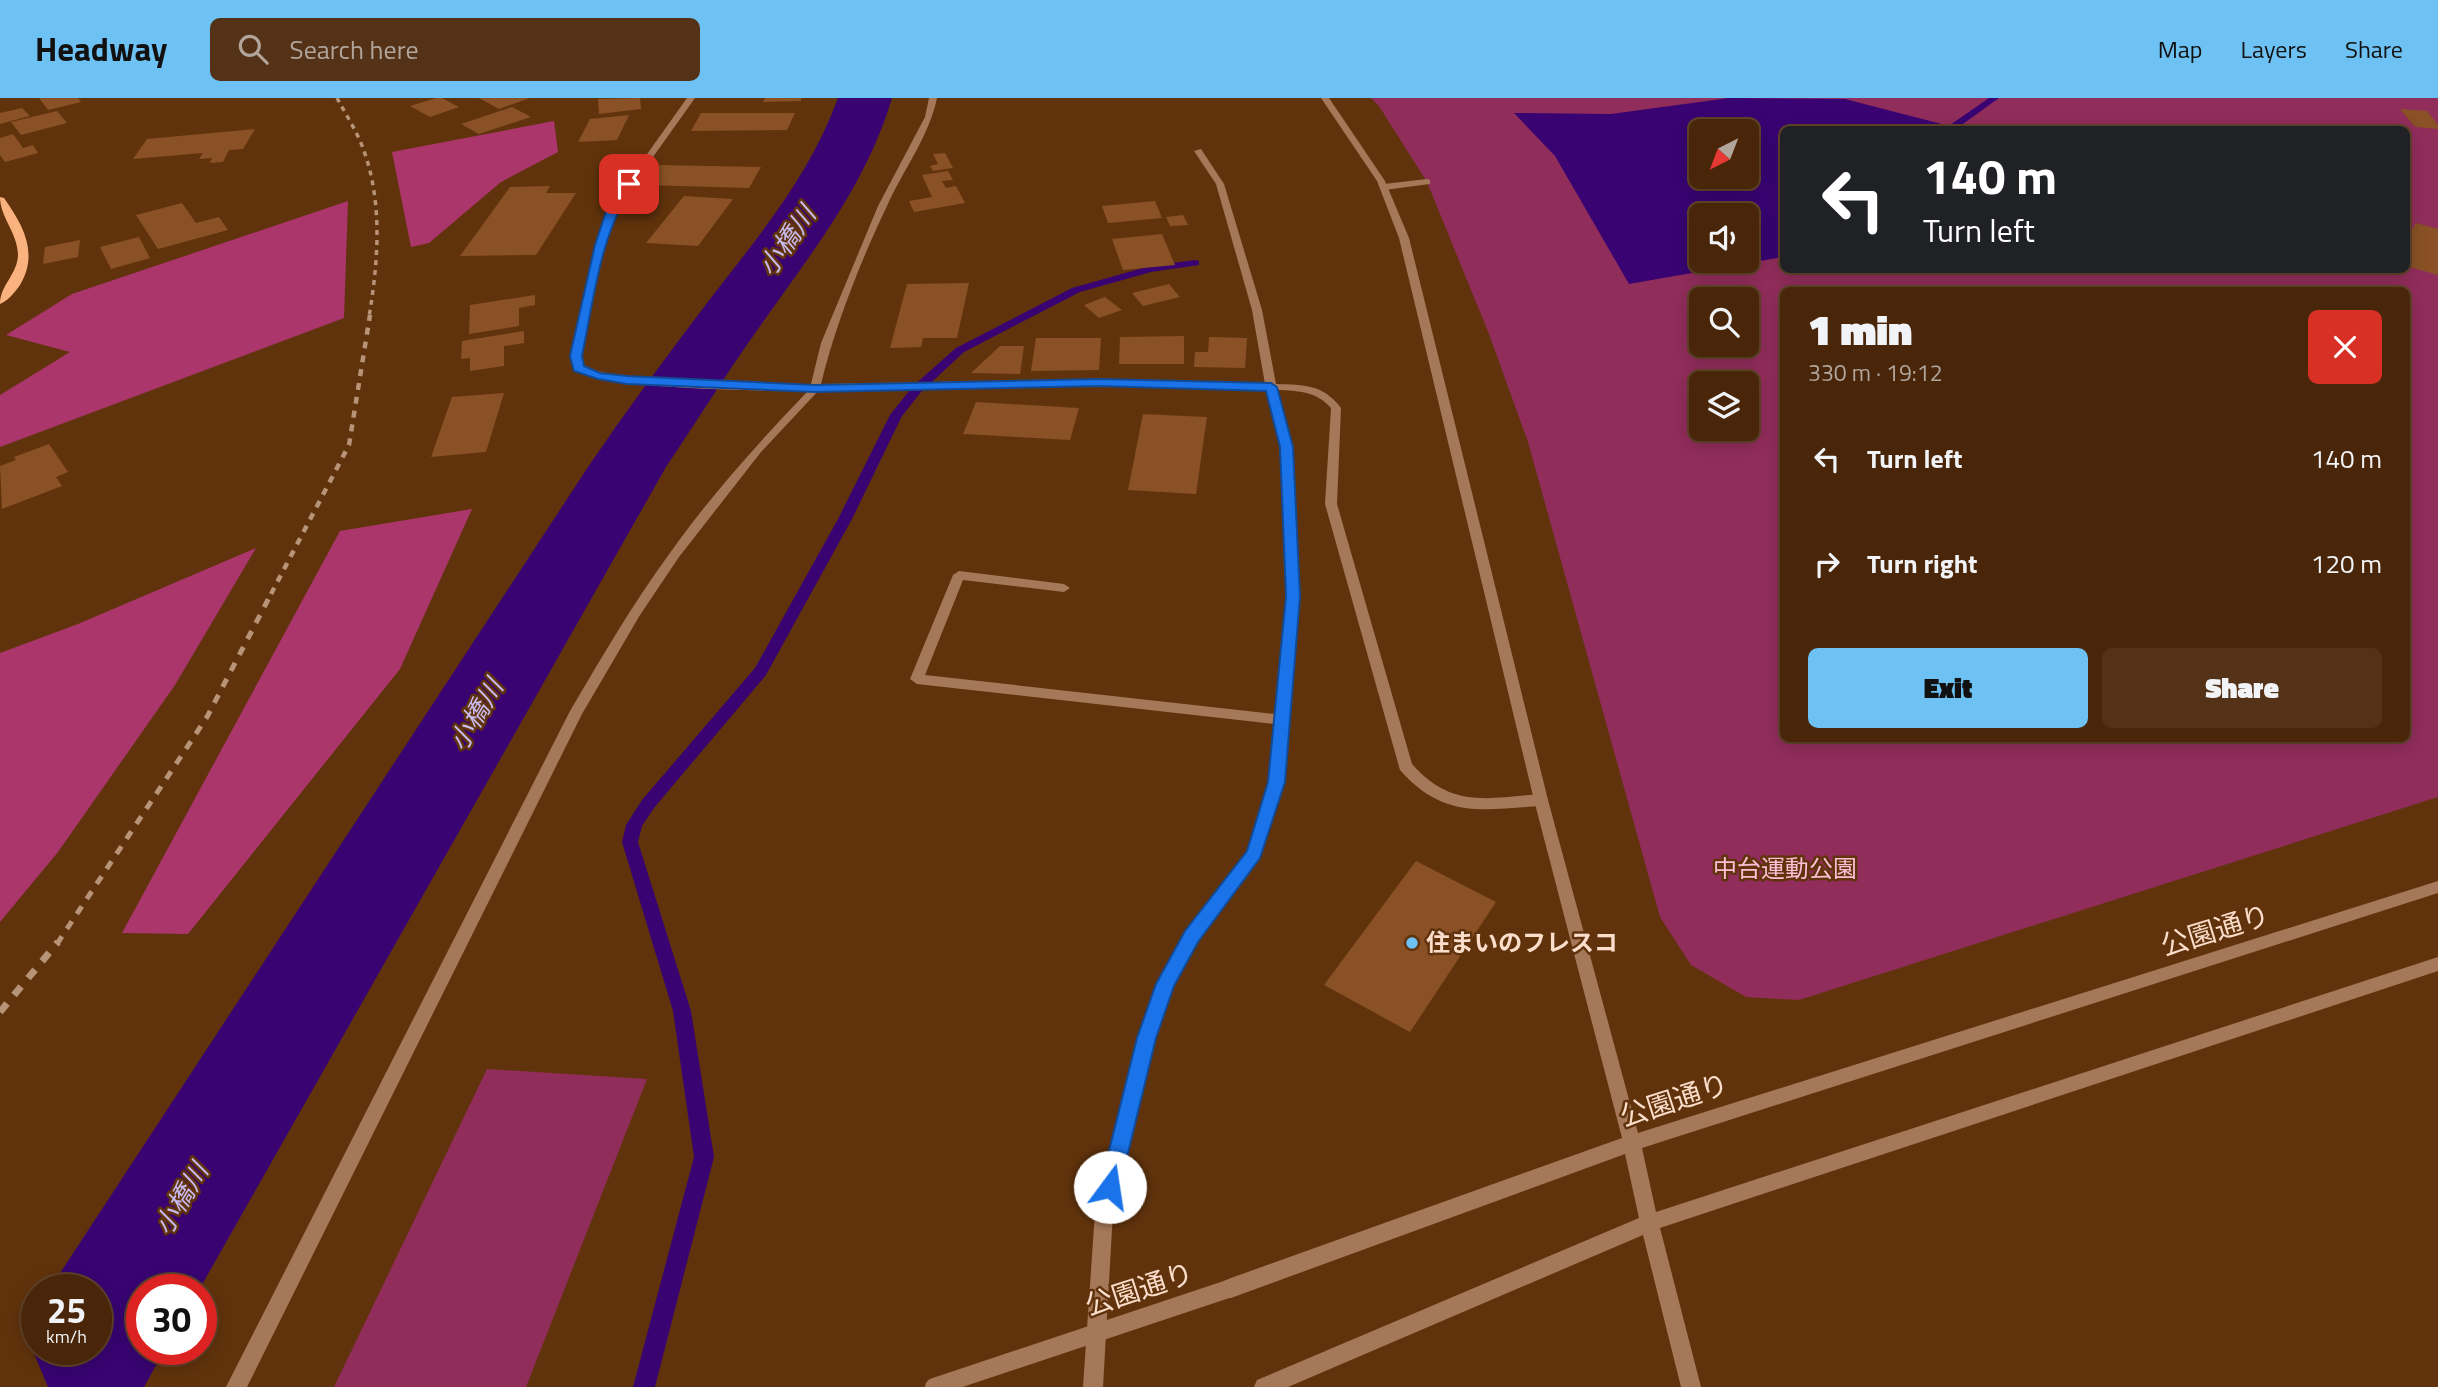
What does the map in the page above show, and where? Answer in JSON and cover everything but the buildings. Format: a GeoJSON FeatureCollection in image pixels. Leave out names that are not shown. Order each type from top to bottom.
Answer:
{"type":"FeatureCollection","features":[{"type":"Feature","properties":{"kind":"main road"},"geometry":{"type":"LineString","coordinates":[[0,200],[11,214],[24,247],[24,271],[0,300]]}},
{"type":"Feature","properties":{"kind":"street"},"geometry":{"type":"LineString","coordinates":[[691,98],[612,209],[600,245],[576,356],[578,368],[598,376],[627,380],[778,388],[1099,382],[1305,388],[1325,395],[1336,408],[1331,504],[1405,766],[1419,784],[1440,797],[1470,804],[1541,800]]}},
{"type":"Feature","properties":{"kind":"street"},"geometry":{"type":"LineString","coordinates":[[236,1387],[575,714],[635,612],[675,554],[757,450],[815,388],[826,343],[882,206],[929,117],[933,98]]}},
{"type":"Feature","properties":{"kind":"street"},"geometry":{"type":"LineString","coordinates":[[1325,98],[1358,143],[1384,187],[1404,238],[1541,800],[1632,1143],[1649,1223],[1691,1387]]}},
{"type":"Feature","properties":{"kind":"street"},"geometry":{"type":"LineString","coordinates":[[1093,1387],[1104,1212],[1147,1038],[1165,984],[1191,937],[1254,853],[1276,782],[1293,596],[1287,447],[1271,387],[1257,310],[1220,184],[1198,151]]}},
{"type":"Feature","properties":{"kind":"street"},"geometry":{"type":"LineString","coordinates":[[1384,187],[1427,182]]}},
{"type":"Feature","properties":{"kind":"street"},"geometry":{"type":"LineString","coordinates":[[1065,588],[959,575],[917,679],[1282,720]]}},
{"type":"Feature","properties":{"kind":"street","name":"公園通り"},"geometry":{"type":"LineString","coordinates":[[934,1387],[1231,1288],[1632,1143],[2438,887]]}},
{"type":"Feature","properties":{"kind":"street"},"geometry":{"type":"LineString","coordinates":[[1266,1386],[1649,1223],[2438,964]]}},
{"type":"Feature","properties":{"kind":"green space","name":"中台運動公園"},"geometry":{"type":"Polygon","coordinates":[[[1371,98],[2438,98],[2438,797],[1799,1000],[1746,997],[1691,965],[1660,917],[1528,442],[1489,334],[1427,182],[1379,106],[1371,98]]]}},
{"type":"Feature","properties":{"kind":"green space"},"geometry":{"type":"Polygon","coordinates":[[[487,1069],[647,1079],[526,1387],[334,1387],[487,1069]]]}},
{"type":"Feature","properties":{"kind":"shaded area"},"geometry":{"type":"Polygon","coordinates":[[[1729,98],[1845,99],[1949,126],[1780,126],[1780,258],[1759,261],[1759,203],[1689,203],[1689,273],[1692,273],[1629,284],[1555,156],[1514,113],[1611,114],[1729,98]]]}},
{"type":"Feature","properties":{"kind":"shaded area"},"geometry":{"type":"Polygon","coordinates":[[[554,121],[558,152],[501,182],[429,243],[411,247],[392,152],[554,121]]]}},
{"type":"Feature","properties":{"kind":"shaded area"},"geometry":{"type":"Polygon","coordinates":[[[348,201],[344,318],[0,447],[0,395],[70,352],[6,335],[72,294],[348,201]]]}},
{"type":"Feature","properties":{"kind":"shaded area"},"geometry":{"type":"Polygon","coordinates":[[[472,509],[400,669],[188,934],[122,933],[340,531],[472,509]]]}},
{"type":"Feature","properties":{"kind":"shaded area"},"geometry":{"type":"Polygon","coordinates":[[[256,548],[175,685],[58,852],[0,922],[0,653],[78,624],[256,548]]]}},
{"type":"Feature","properties":{"kind":"waterway","name":"小橋川"},"geometry":{"type":"LineString","coordinates":[[112,1313],[627,467],[693,370],[780,254],[821,194],[854,131],[865,98]]}},
{"type":"Feature","properties":{"kind":"waterway"},"geometry":{"type":"LineString","coordinates":[[1954,126],[1995,98]]}},
{"type":"Feature","properties":{"kind":"waterway"},"geometry":{"type":"LineString","coordinates":[[644,1387],[704,1157],[682,1011],[630,842],[634,825],[648,804],[761,671],[845,519],[896,415],[917,389],[960,350],[1076,290],[1150,269],[1195,263]]}},
{"type":"Feature","properties":{"kind":"railway"},"geometry":{"type":"LineString","coordinates":[[337,98],[361,144],[374,192],[377,234],[369,317]]}},
{"type":"Feature","properties":{"kind":"railway"},"geometry":{"type":"LineString","coordinates":[[271,594],[349,445],[370,315]]}},
{"type":"Feature","properties":{"kind":"railway"},"geometry":{"type":"LineString","coordinates":[[57,944],[207,717],[272,592]]}},
{"type":"Feature","properties":{"kind":"railway"},"geometry":{"type":"LineString","coordinates":[[0,1012],[58,942]]}},
{"type":"Feature","properties":{"kind":"place","name":"住まいのフレスコ"},"geometry":{"type":"Point","coordinates":[1412,943]}},
{"type":"Feature","properties":{"kind":"route"},"geometry":{"type":"LineString","coordinates":[[629,184],[612,209],[600,245],[576,356],[578,368],[598,376],[778,388],[1099,382],[1271,387],[1287,447],[1293,596],[1276,782],[1254,853],[1228,892],[1191,937],[1165,984],[1147,1038],[1110,1187]]}}]}
